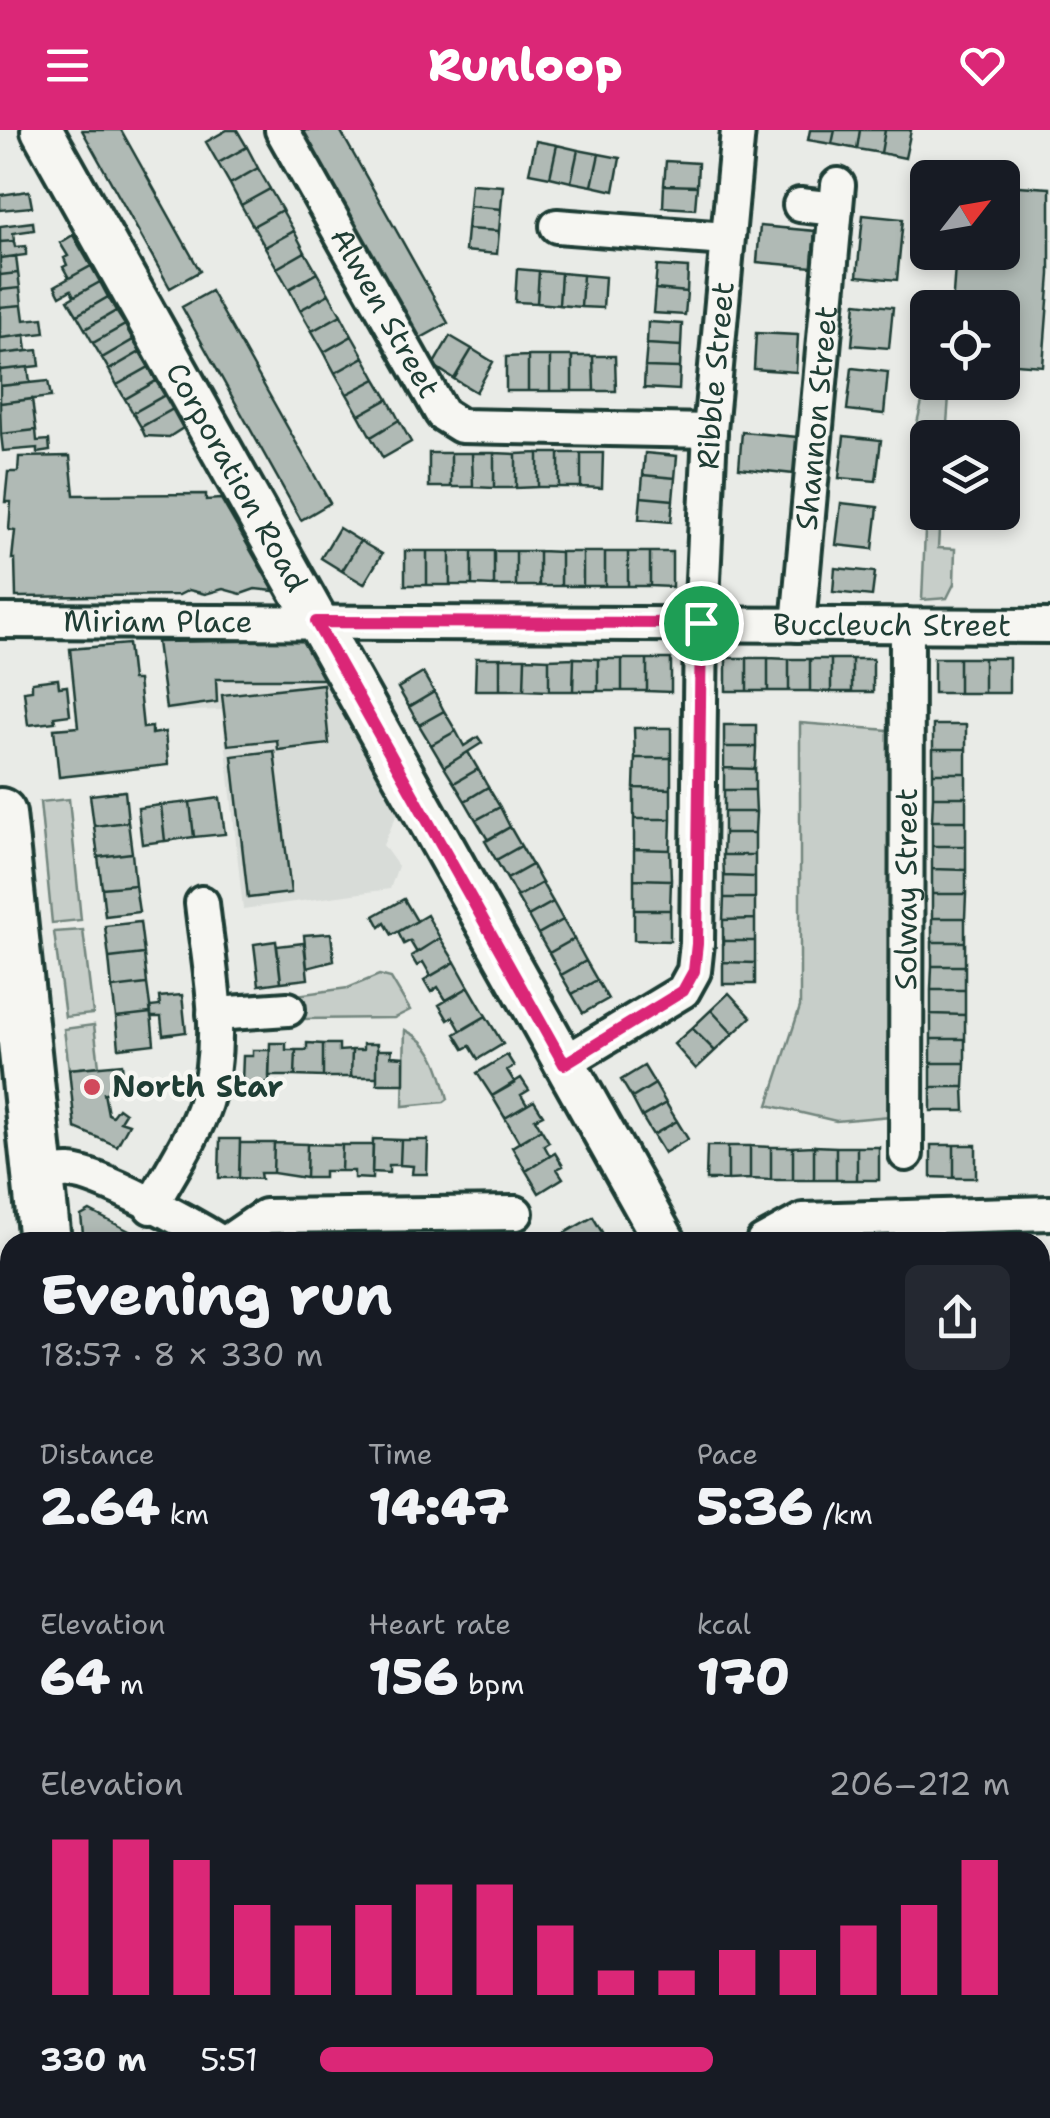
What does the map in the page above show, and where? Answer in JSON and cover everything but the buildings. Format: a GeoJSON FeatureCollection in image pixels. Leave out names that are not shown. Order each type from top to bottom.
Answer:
{"type":"FeatureCollection","features":[{"type":"Feature","properties":{"kind":"main road"},"geometry":{"type":"LineString","coordinates":[[0,814],[26,1151],[43,1232]]}},
{"type":"Feature","properties":{"kind":"street","name":"Corporation Road"},"geometry":{"type":"LineString","coordinates":[[42,130],[659,1232]]}},
{"type":"Feature","properties":{"kind":"street","name":"Alwen Street"},"geometry":{"type":"LineString","coordinates":[[282,130],[442,414],[461,426],[710,432]]}},
{"type":"Feature","properties":{"kind":"street","name":"Ribble Street"},"geometry":{"type":"LineString","coordinates":[[564,1064],[683,991],[694,971],[701,623],[710,432],[738,130]]}},
{"type":"Feature","properties":{"kind":"street","name":"Shannon Street"},"geometry":{"type":"LineString","coordinates":[[798,625],[837,197],[800,206]]}},
{"type":"Feature","properties":{"kind":"street"},"geometry":{"type":"LineString","coordinates":[[557,226],[726,239]]}},
{"type":"Feature","properties":{"kind":"street","name":"Miriam Place"},"geometry":{"type":"LineString","coordinates":[[0,622],[316,622]]}},
{"type":"Feature","properties":{"kind":"street","name":"Buccleuch Street"},"geometry":{"type":"LineString","coordinates":[[316,622],[1050,626]]}},
{"type":"Feature","properties":{"kind":"street","name":"Solway Street"},"geometry":{"type":"LineString","coordinates":[[906,1154],[907,626]]}},
{"type":"Feature","properties":{"kind":"street"},"geometry":{"type":"LineString","coordinates":[[151,1206],[204,1106],[215,1061],[202,903]]}},
{"type":"Feature","properties":{"kind":"street"},"geometry":{"type":"LineString","coordinates":[[214,1014],[288,1010]]}},
{"type":"Feature","properties":{"kind":"street"},"geometry":{"type":"LineString","coordinates":[[26,1151],[206,1232]]}},
{"type":"Feature","properties":{"kind":"street"},"geometry":{"type":"LineString","coordinates":[[240,1232],[265,1216],[516,1213]]}},
{"type":"Feature","properties":{"kind":"street"},"geometry":{"type":"LineString","coordinates":[[782,1232],[803,1220],[1044,1213]]}},
{"type":"Feature","properties":{"kind":"shaded area"},"geometry":{"type":"Polygon","coordinates":[[[922,400],[949,400],[947,420],[918,420],[922,400]]]}},
{"type":"Feature","properties":{"kind":"shaded area"},"geometry":{"type":"Polygon","coordinates":[[[939,530],[938,548],[955,549],[954,584],[947,598],[922,600],[925,531],[939,530]]]}},
{"type":"Feature","properties":{"kind":"shaded area"},"geometry":{"type":"Polygon","coordinates":[[[303,640],[399,810],[383,845],[398,866],[390,889],[243,909],[222,710],[165,712],[157,642],[303,640]]]}},
{"type":"Feature","properties":{"kind":"shaded area"},"geometry":{"type":"Polygon","coordinates":[[[800,723],[888,730],[890,1116],[836,1121],[768,1105],[800,1007],[800,723]]]}},
{"type":"Feature","properties":{"kind":"shaded area"},"geometry":{"type":"Polygon","coordinates":[[[69,799],[81,920],[52,923],[40,802],[69,799]]]}},
{"type":"Feature","properties":{"kind":"shaded area"},"geometry":{"type":"Polygon","coordinates":[[[83,930],[93,1014],[65,1017],[54,932],[83,930]]]}},
{"type":"Feature","properties":{"kind":"shaded area"},"geometry":{"type":"Polygon","coordinates":[[[379,975],[391,978],[410,1010],[394,1018],[298,1019],[296,995],[348,988],[379,975]]]}},
{"type":"Feature","properties":{"kind":"shaded area"},"geometry":{"type":"Polygon","coordinates":[[[94,1025],[99,1066],[69,1069],[64,1029],[94,1025]]]}},
{"type":"Feature","properties":{"kind":"shaded area"},"geometry":{"type":"Polygon","coordinates":[[[405,1030],[423,1042],[435,1059],[448,1099],[444,1102],[403,1106],[405,1030]]]}},
{"type":"Feature","properties":{"kind":"place","name":"North Star"},"geometry":{"type":"Point","coordinates":[92,1087]}},
{"type":"Feature","properties":{"kind":"route"},"geometry":{"type":"LineString","coordinates":[[316,622],[701,623],[694,971],[683,991],[564,1064],[316,622]]}}]}
